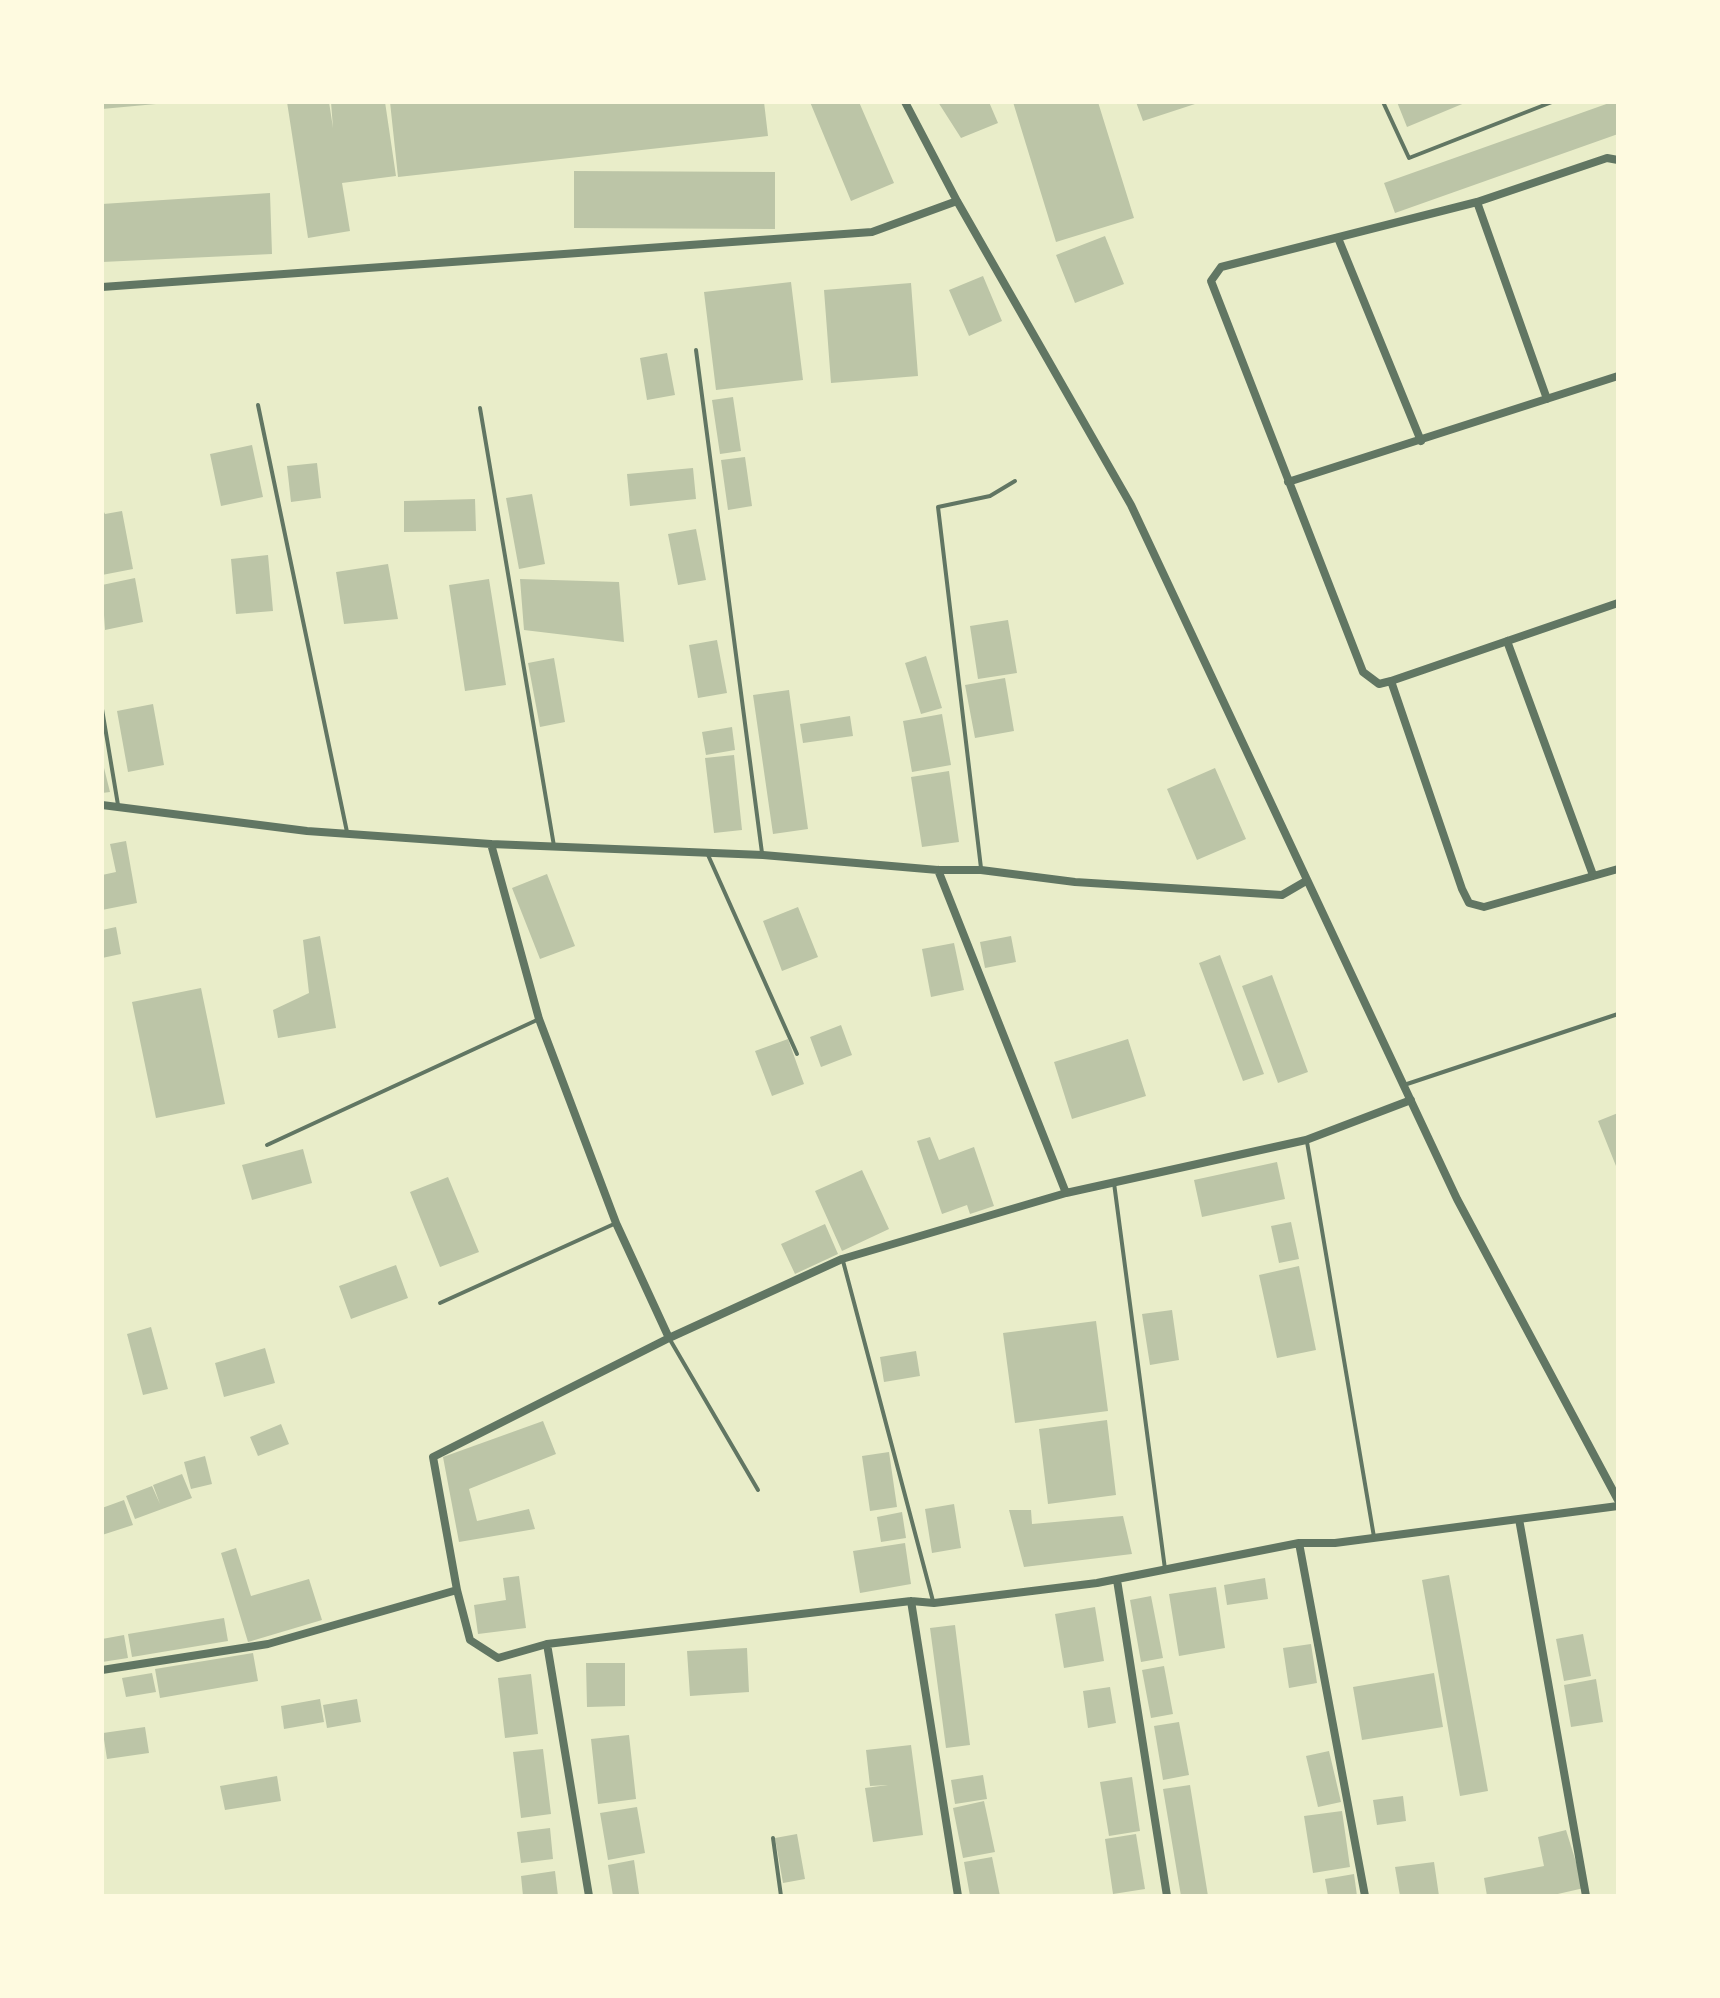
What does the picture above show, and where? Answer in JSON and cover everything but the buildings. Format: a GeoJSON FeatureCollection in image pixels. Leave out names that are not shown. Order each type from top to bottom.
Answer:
{"type":"FeatureCollection","features":[{"type":"Feature","properties":{"kind":"street"},"geometry":{"type":"LineString","coordinates":[[905,102],[957,201],[1131,505],[1457,1199],[1618,1500]]}},
{"type":"Feature","properties":{"kind":"street"},"geometry":{"type":"LineString","coordinates":[[1618,160],[1607,158],[1477,202],[1221,267],[1211,281],[1363,672],[1379,684],[1391,681],[1618,603]]}},
{"type":"Feature","properties":{"kind":"street"},"geometry":{"type":"LineString","coordinates":[[102,287],[872,232],[957,201]]}},
{"type":"Feature","properties":{"kind":"street"},"geometry":{"type":"LineString","coordinates":[[1477,202],[1547,399]]}},
{"type":"Feature","properties":{"kind":"street"},"geometry":{"type":"LineString","coordinates":[[1338,238],[1421,441]]}},
{"type":"Feature","properties":{"kind":"street"},"geometry":{"type":"LineString","coordinates":[[1288,482],[1618,376]]}},
{"type":"Feature","properties":{"kind":"street"},"geometry":{"type":"LineString","coordinates":[[1507,641],[1593,875]]}},
{"type":"Feature","properties":{"kind":"street"},"geometry":{"type":"LineString","coordinates":[[1391,681],[1469,903],[1484,907],[1618,869]]}},
{"type":"Feature","properties":{"kind":"street"},"geometry":{"type":"LineString","coordinates":[[102,805],[307,831],[491,844],[763,855],[938,870],[981,870],[1075,882],[1282,895],[1306,881]]}},
{"type":"Feature","properties":{"kind":"street"},"geometry":{"type":"LineString","coordinates":[[491,844],[539,1019],[616,1223],[669,1338]]}},
{"type":"Feature","properties":{"kind":"street"},"geometry":{"type":"LineString","coordinates":[[938,870],[1066,1193]]}},
{"type":"Feature","properties":{"kind":"street"},"geometry":{"type":"LineString","coordinates":[[1411,1100],[1306,1140],[1066,1193],[842,1259],[669,1338],[433,1457],[457,1590],[470,1640],[498,1658],[547,1644],[911,1601],[934,1603],[1117,1580],[1299,1543],[1335,1543],[1618,1506]]}},
{"type":"Feature","properties":{"kind":"street"},"geometry":{"type":"LineString","coordinates":[[1519,1519],[1586,1896]]}},
{"type":"Feature","properties":{"kind":"street"},"geometry":{"type":"LineString","coordinates":[[1299,1543],[1365,1896]]}},
{"type":"Feature","properties":{"kind":"street"},"geometry":{"type":"LineString","coordinates":[[1117,1580],[1167,1896]]}},
{"type":"Feature","properties":{"kind":"street"},"geometry":{"type":"LineString","coordinates":[[102,1670],[268,1644],[457,1590]]}},
{"type":"Feature","properties":{"kind":"street"},"geometry":{"type":"LineString","coordinates":[[911,1601],[958,1896]]}},
{"type":"Feature","properties":{"kind":"street"},"geometry":{"type":"LineString","coordinates":[[547,1644],[589,1896]]}},
{"type":"Feature","properties":{"kind":"lane"},"geometry":{"type":"LineString","coordinates":[[1383,102],[1409,158],[1552,102]]}},
{"type":"Feature","properties":{"kind":"lane"},"geometry":{"type":"LineString","coordinates":[[696,350],[763,855]]}},
{"type":"Feature","properties":{"kind":"lane"},"geometry":{"type":"LineString","coordinates":[[258,405],[347,832]]}},
{"type":"Feature","properties":{"kind":"lane"},"geometry":{"type":"LineString","coordinates":[[480,408],[554,846]]}},
{"type":"Feature","properties":{"kind":"lane"},"geometry":{"type":"LineString","coordinates":[[981,870],[938,507],[990,496],[1015,481]]}},
{"type":"Feature","properties":{"kind":"lane"},"geometry":{"type":"LineString","coordinates":[[102,709],[118,805]]}},
{"type":"Feature","properties":{"kind":"lane"},"geometry":{"type":"LineString","coordinates":[[707,853],[797,1054]]}},
{"type":"Feature","properties":{"kind":"lane"},"geometry":{"type":"LineString","coordinates":[[1404,1085],[1618,1014]]}},
{"type":"Feature","properties":{"kind":"lane"},"geometry":{"type":"LineString","coordinates":[[267,1145],[539,1019]]}},
{"type":"Feature","properties":{"kind":"lane"},"geometry":{"type":"LineString","coordinates":[[1306,1140],[1374,1537]]}},
{"type":"Feature","properties":{"kind":"lane"},"geometry":{"type":"LineString","coordinates":[[1114,1183],[1165,1570]]}},
{"type":"Feature","properties":{"kind":"lane"},"geometry":{"type":"LineString","coordinates":[[440,1303],[616,1223]]}},
{"type":"Feature","properties":{"kind":"lane"},"geometry":{"type":"LineString","coordinates":[[842,1259],[934,1603]]}},
{"type":"Feature","properties":{"kind":"lane"},"geometry":{"type":"LineString","coordinates":[[669,1338],[758,1490]]}},
{"type":"Feature","properties":{"kind":"lane"},"geometry":{"type":"LineString","coordinates":[[773,1838],[781,1896]]}}]}
